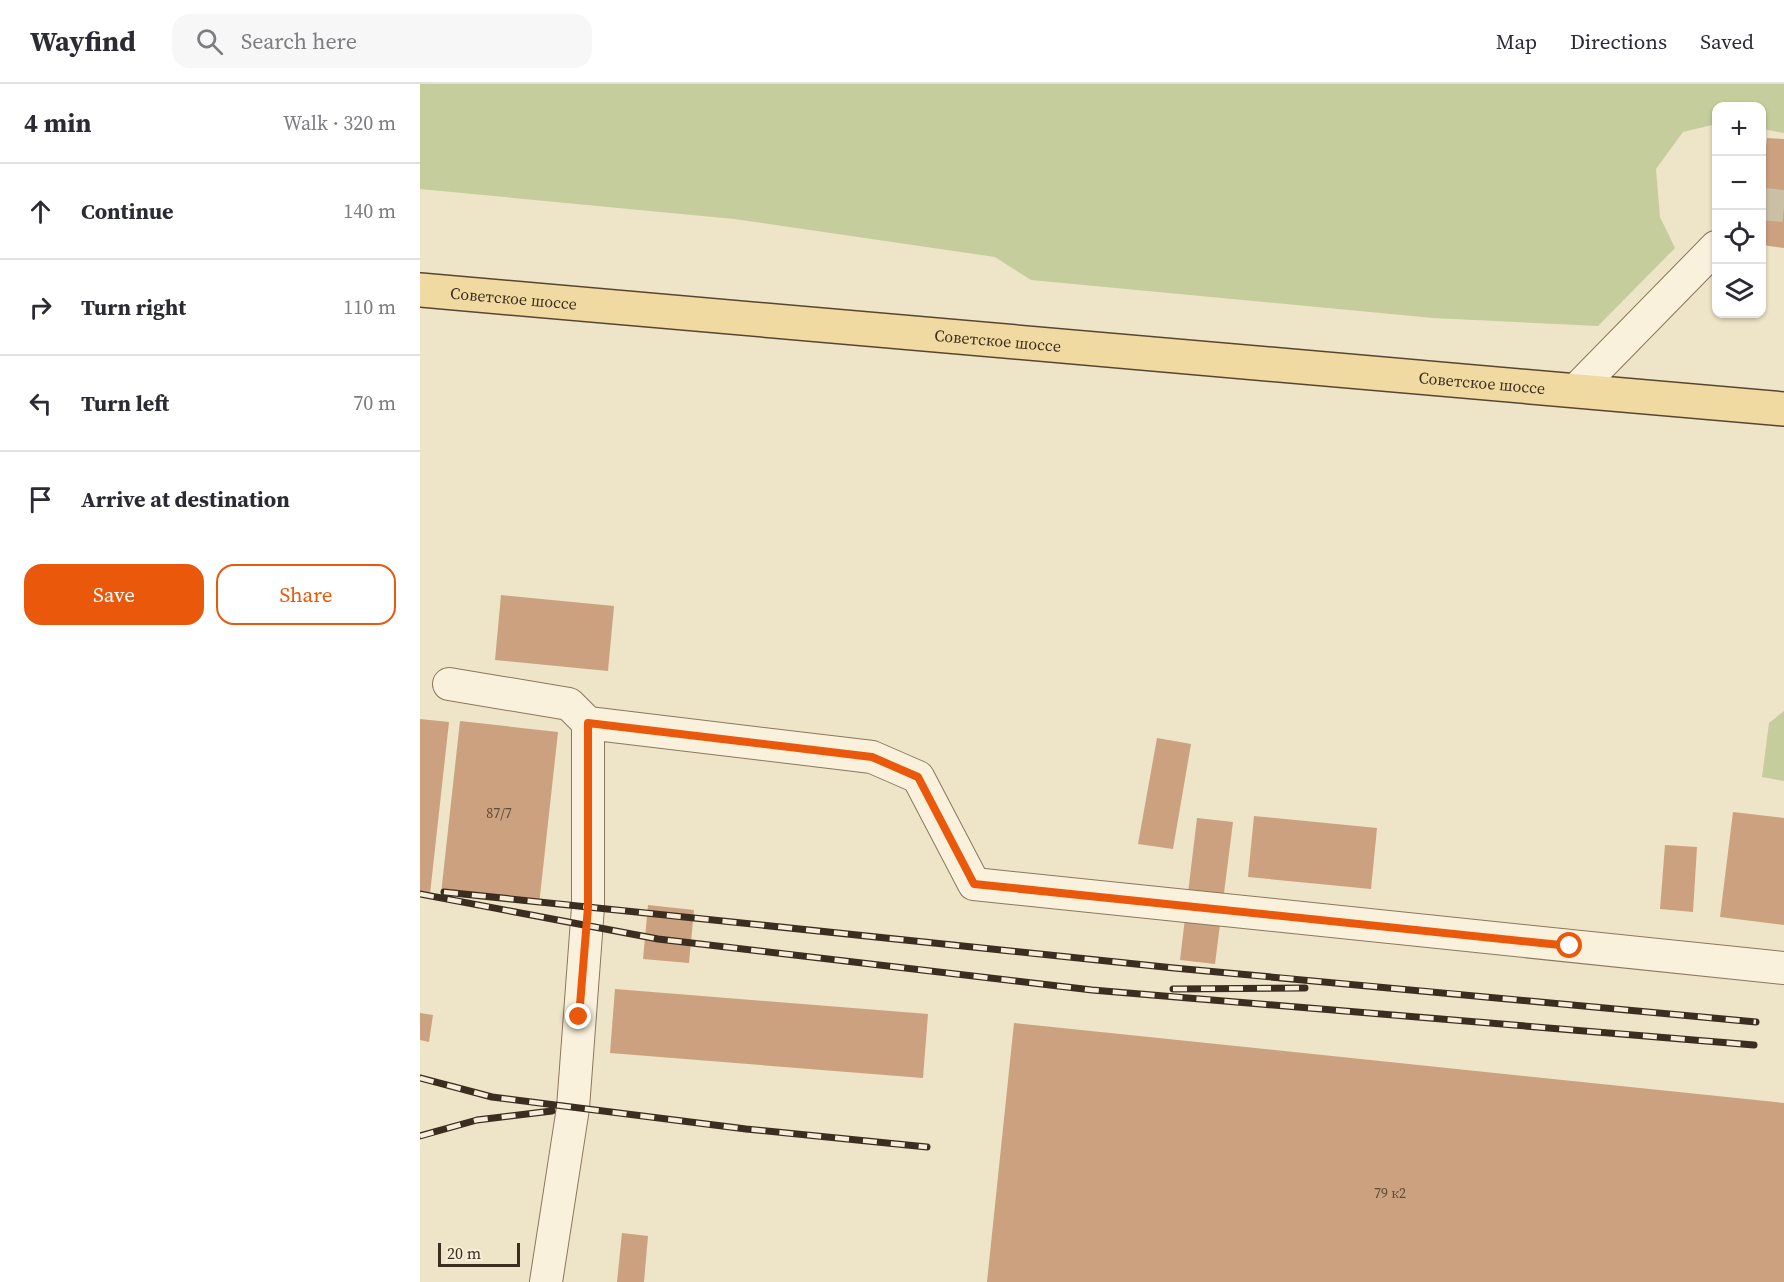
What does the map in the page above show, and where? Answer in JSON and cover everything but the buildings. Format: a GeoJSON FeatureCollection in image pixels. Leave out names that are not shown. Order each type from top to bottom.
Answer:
{"type":"FeatureCollection","features":[{"type":"Feature","properties":{"kind":"main road","name":"Советское шоссе"},"geometry":{"type":"LineString","coordinates":[[420,290],[1577,389],[1784,409]]}},
{"type":"Feature","properties":{"kind":"lane"},"geometry":{"type":"LineString","coordinates":[[1577,389],[1712,251]]}},
{"type":"Feature","properties":{"kind":"lane"},"geometry":{"type":"LineString","coordinates":[[449,684],[569,704],[588,723],[872,757],[918,777],[974,884],[1784,968]]}},
{"type":"Feature","properties":{"kind":"lane"},"geometry":{"type":"LineString","coordinates":[[546,1282],[573,1108],[588,907],[588,723]]}},
{"type":"Feature","properties":{"kind":"green space"},"geometry":{"type":"Polygon","coordinates":[[[420,84],[1784,84],[1784,133],[1766,130],[1766,102],[1712,102],[1712,125],[1683,132],[1656,169],[1660,217],[1675,248],[1598,326],[1433,318],[1031,280],[995,257],[734,219],[420,189],[420,84]]]}},
{"type":"Feature","properties":{"kind":"green space"},"geometry":{"type":"Polygon","coordinates":[[[1784,711],[1784,781],[1762,777],[1769,723],[1784,711]]]}},
{"type":"Feature","properties":{"kind":"tunnel"},"geometry":{"type":"LineString","coordinates":[[1766,204],[1784,206]]}},
{"type":"Feature","properties":{"kind":"railway"},"geometry":{"type":"LineString","coordinates":[[444,892],[1174,968],[1756,1022]]}},
{"type":"Feature","properties":{"kind":"railway"},"geometry":{"type":"LineString","coordinates":[[420,894],[658,939],[1092,990],[1754,1045]]}},
{"type":"Feature","properties":{"kind":"railway"},"geometry":{"type":"LineString","coordinates":[[1173,989],[1305,988]]}},
{"type":"Feature","properties":{"kind":"railway"},"geometry":{"type":"LineString","coordinates":[[420,1078],[492,1097],[746,1129],[927,1147]]}},
{"type":"Feature","properties":{"kind":"railway"},"geometry":{"type":"LineString","coordinates":[[420,1136],[477,1120],[552,1111]]}},
{"type":"Feature","properties":{"kind":"route"},"geometry":{"type":"LineString","coordinates":[[579,1017],[588,907],[588,723],[872,757],[918,777],[974,884],[1570,946]]}}]}
